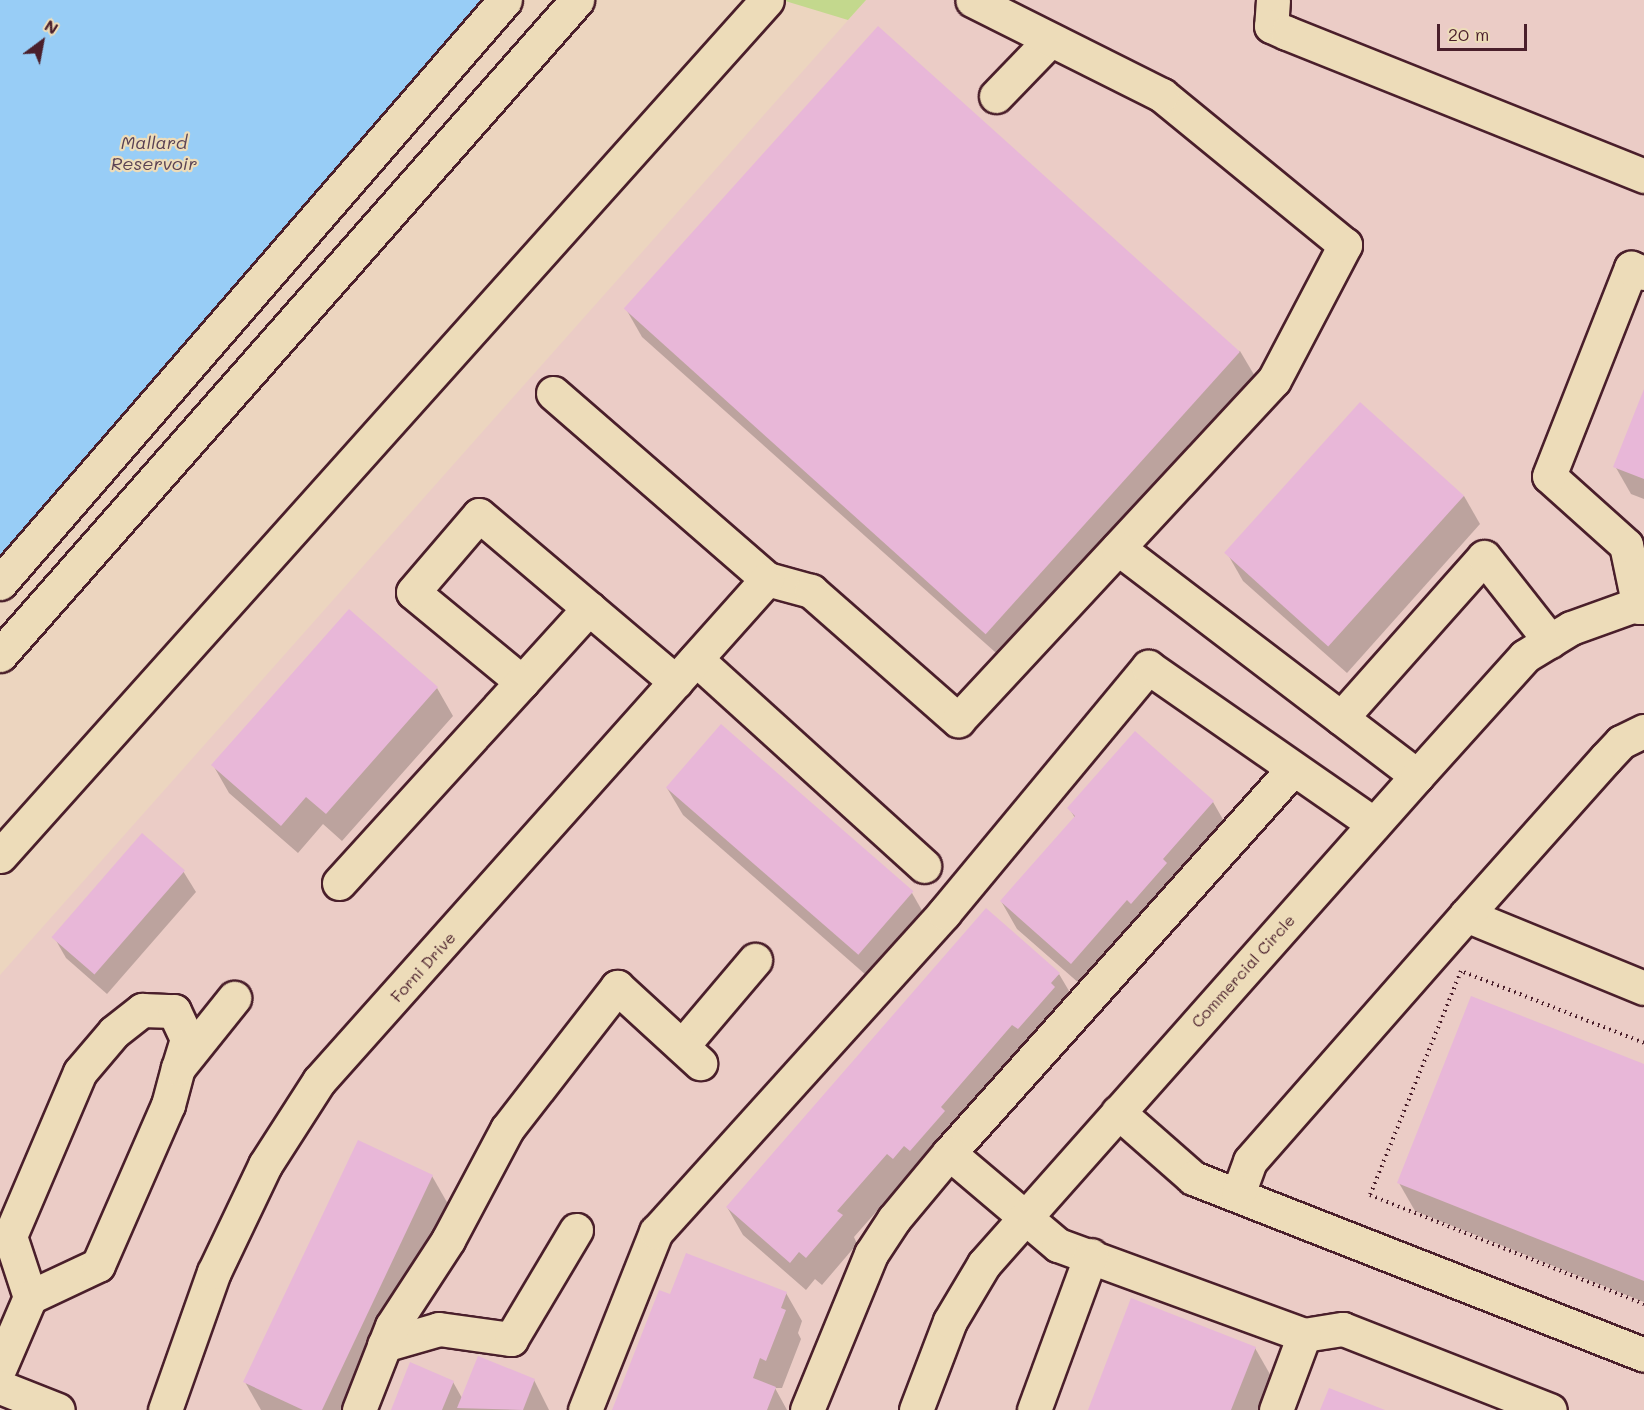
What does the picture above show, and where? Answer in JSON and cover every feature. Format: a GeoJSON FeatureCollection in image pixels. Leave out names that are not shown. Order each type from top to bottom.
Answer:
{"type":"FeatureCollection","features":[{"type":"Feature","properties":{"kind":"street"},"geometry":{"type":"LineString","coordinates":[[0,583],[505,0]]}},
{"type":"Feature","properties":{"kind":"street"},"geometry":{"type":"LineString","coordinates":[[0,656],[577,0]]}},
{"type":"Feature","properties":{"kind":"street"},"geometry":{"type":"LineString","coordinates":[[0,856],[767,0]]}},
{"type":"Feature","properties":{"kind":"street"},"geometry":{"type":"LineString","coordinates":[[553,393],[767,579],[811,591],[958,720],[1274,380],[1345,245],[1162,95],[972,0]]}},
{"type":"Feature","properties":{"kind":"street"},"geometry":{"type":"LineString","coordinates":[[1273,0],[1271,26],[1644,176]]}},
{"type":"Feature","properties":{"kind":"street"},"geometry":{"type":"LineString","coordinates":[[996,96],[1050,40]]}},
{"type":"Feature","properties":{"kind":"street"},"geometry":{"type":"LineString","coordinates":[[1641,607],[1626,545],[1549,476],[1631,268],[1644,273]]}},
{"type":"Feature","properties":{"kind":"street"},"geometry":{"type":"LineString","coordinates":[[522,682],[413,592],[479,515],[589,608],[686,670],[924,866]]}},
{"type":"Feature","properties":{"kind":"street"},"geometry":{"type":"LineString","coordinates":[[1118,548],[1417,776]]}},
{"type":"Feature","properties":{"kind":"street"},"geometry":{"type":"LineString","coordinates":[[1341,718],[1484,557],[1550,641]]}},
{"type":"Feature","properties":{"kind":"street","name":"Forni Drive"},"geometry":{"type":"LineString","coordinates":[[165,1410],[214,1272],[265,1165],[319,1081],[767,579]]}},
{"type":"Feature","properties":{"kind":"street","name":"Commercial Circle"},"geometry":{"type":"LineString","coordinates":[[916,1410],[950,1321],[984,1264],[1525,656],[1571,628],[1641,607]]}},
{"type":"Feature","properties":{"kind":"street"},"geometry":{"type":"LineString","coordinates":[[339,883],[589,608]]}},
{"type":"Feature","properties":{"kind":"street"},"geometry":{"type":"LineString","coordinates":[[585,1410],[656,1232],[944,914],[1148,667],[1292,770],[1374,824]]}},
{"type":"Feature","properties":{"kind":"street"},"geometry":{"type":"LineString","coordinates":[[1238,1194],[1250,1161],[1606,758],[1621,742],[1644,731]]}},
{"type":"Feature","properties":{"kind":"street"},"geometry":{"type":"LineString","coordinates":[[807,1410],[871,1254],[894,1219],[949,1153],[1292,770]]}},
{"type":"Feature","properties":{"kind":"street"},"geometry":{"type":"LineString","coordinates":[[1466,915],[1644,988]]}},
{"type":"Feature","properties":{"kind":"street"},"geometry":{"type":"LineString","coordinates":[[359,1410],[384,1345],[447,1240],[507,1129],[616,987],[691,1055],[755,960]]}},
{"type":"Feature","properties":{"kind":"street"},"geometry":{"type":"LineString","coordinates":[[178,1068],[234,998]]}},
{"type":"Feature","properties":{"kind":"street"},"geometry":{"type":"LineString","coordinates":[[0,1367],[30,1297],[10,1236],[80,1072],[114,1032],[142,1010],[174,1011],[187,1039],[168,1105],[98,1265],[30,1297]]}},
{"type":"Feature","properties":{"kind":"street"},"geometry":{"type":"LineString","coordinates":[[1118,1112],[1194,1178],[1644,1355]]}},
{"type":"Feature","properties":{"kind":"street"},"geometry":{"type":"LineString","coordinates":[[949,1153],[1023,1220],[1058,1245],[1091,1255],[1304,1335],[1343,1329],[1550,1410]]}},
{"type":"Feature","properties":{"kind":"street"},"geometry":{"type":"LineString","coordinates":[[384,1345],[439,1329],[511,1339],[576,1230]]}},
{"type":"Feature","properties":{"kind":"street"},"geometry":{"type":"LineString","coordinates":[[1034,1410],[1091,1255]]}},
{"type":"Feature","properties":{"kind":"street"},"geometry":{"type":"LineString","coordinates":[[1276,1410],[1304,1335]]}},
{"type":"Feature","properties":{"kind":"street"},"geometry":{"type":"LineString","coordinates":[[0,1387],[58,1410]]}},
{"type":"Feature","properties":{"kind":"path"},"geometry":{"type":"LineString","coordinates":[[1644,1042],[1461,971],[1370,1195],[1644,1304]]}},
{"type":"Feature","properties":{"kind":"shaded area"},"geometry":{"type":"Polygon","coordinates":[[[866,0],[1644,0],[1644,1410],[0,1410],[0,975],[866,0]]]}},
{"type":"Feature","properties":{"kind":"green space"},"geometry":{"type":"Polygon","coordinates":[[[782,0],[866,0],[848,20],[782,0]]]}},
{"type":"Feature","properties":{"kind":"water","name":"Mallard Reservoir"},"geometry":{"type":"Polygon","coordinates":[[[0,0],[492,0],[0,566],[0,0]]]}},
{"type":"Feature","properties":{"kind":"building"},"geometry":{"type":"Polygon","coordinates":[[[878,26],[1240,352],[986,634],[624,308],[878,26]]]}},
{"type":"Feature","properties":{"kind":"building"},"geometry":{"type":"Polygon","coordinates":[[[1644,389],[1644,479],[1613,467],[1644,389]]]}},
{"type":"Feature","properties":{"kind":"building"},"geometry":{"type":"Polygon","coordinates":[[[1360,402],[1464,496],[1328,647],[1224,553],[1360,402]]]}},
{"type":"Feature","properties":{"kind":"building"},"geometry":{"type":"Polygon","coordinates":[[[349,609],[438,687],[326,814],[306,797],[281,826],[211,765],[349,609]]]}},
{"type":"Feature","properties":{"kind":"building"},"geometry":{"type":"Polygon","coordinates":[[[721,724],[913,891],[858,955],[666,787],[721,724]]]}},
{"type":"Feature","properties":{"kind":"building"},"geometry":{"type":"Polygon","coordinates":[[[1135,731],[1214,801],[1163,859],[1167,863],[1131,904],[1127,900],[1071,964],[1000,901],[1075,816],[1067,808],[1135,731]]]}},
{"type":"Feature","properties":{"kind":"building"},"geometry":{"type":"Polygon","coordinates":[[[142,833],[185,870],[94,975],[51,937],[142,833]]]}},
{"type":"Feature","properties":{"kind":"building"},"geometry":{"type":"Polygon","coordinates":[[[986,908],[1060,973],[1051,983],[1055,987],[1018,1029],[1012,1025],[941,1107],[945,1111],[910,1151],[904,1146],[893,1159],[887,1154],[837,1211],[843,1215],[806,1258],[799,1252],[790,1263],[726,1207],[986,908]]]}},
{"type":"Feature","properties":{"kind":"building"},"geometry":{"type":"Polygon","coordinates":[[[1471,996],[1644,1064],[1644,1281],[1397,1183],[1471,996]]]}},
{"type":"Feature","properties":{"kind":"building"},"geometry":{"type":"Polygon","coordinates":[[[358,1140],[433,1175],[322,1410],[303,1410],[243,1382],[358,1140]]]}},
{"type":"Feature","properties":{"kind":"building"},"geometry":{"type":"Polygon","coordinates":[[[686,1253],[787,1292],[781,1308],[786,1310],[766,1361],[760,1358],[753,1378],[776,1387],[767,1410],[612,1410],[659,1290],[670,1294],[686,1253]]]}},
{"type":"Feature","properties":{"kind":"building"},"geometry":{"type":"Polygon","coordinates":[[[1131,1298],[1256,1347],[1231,1410],[1088,1410],[1131,1298]]]}},
{"type":"Feature","properties":{"kind":"building"},"geometry":{"type":"Polygon","coordinates":[[[478,1356],[535,1379],[523,1410],[457,1408],[478,1356]]]}},
{"type":"Feature","properties":{"kind":"building"},"geometry":{"type":"Polygon","coordinates":[[[410,1362],[454,1381],[442,1410],[391,1410],[410,1362]]]}},
{"type":"Feature","properties":{"kind":"building"},"geometry":{"type":"Polygon","coordinates":[[[1329,1388],[1385,1410],[1320,1410],[1329,1388]]]}}]}
